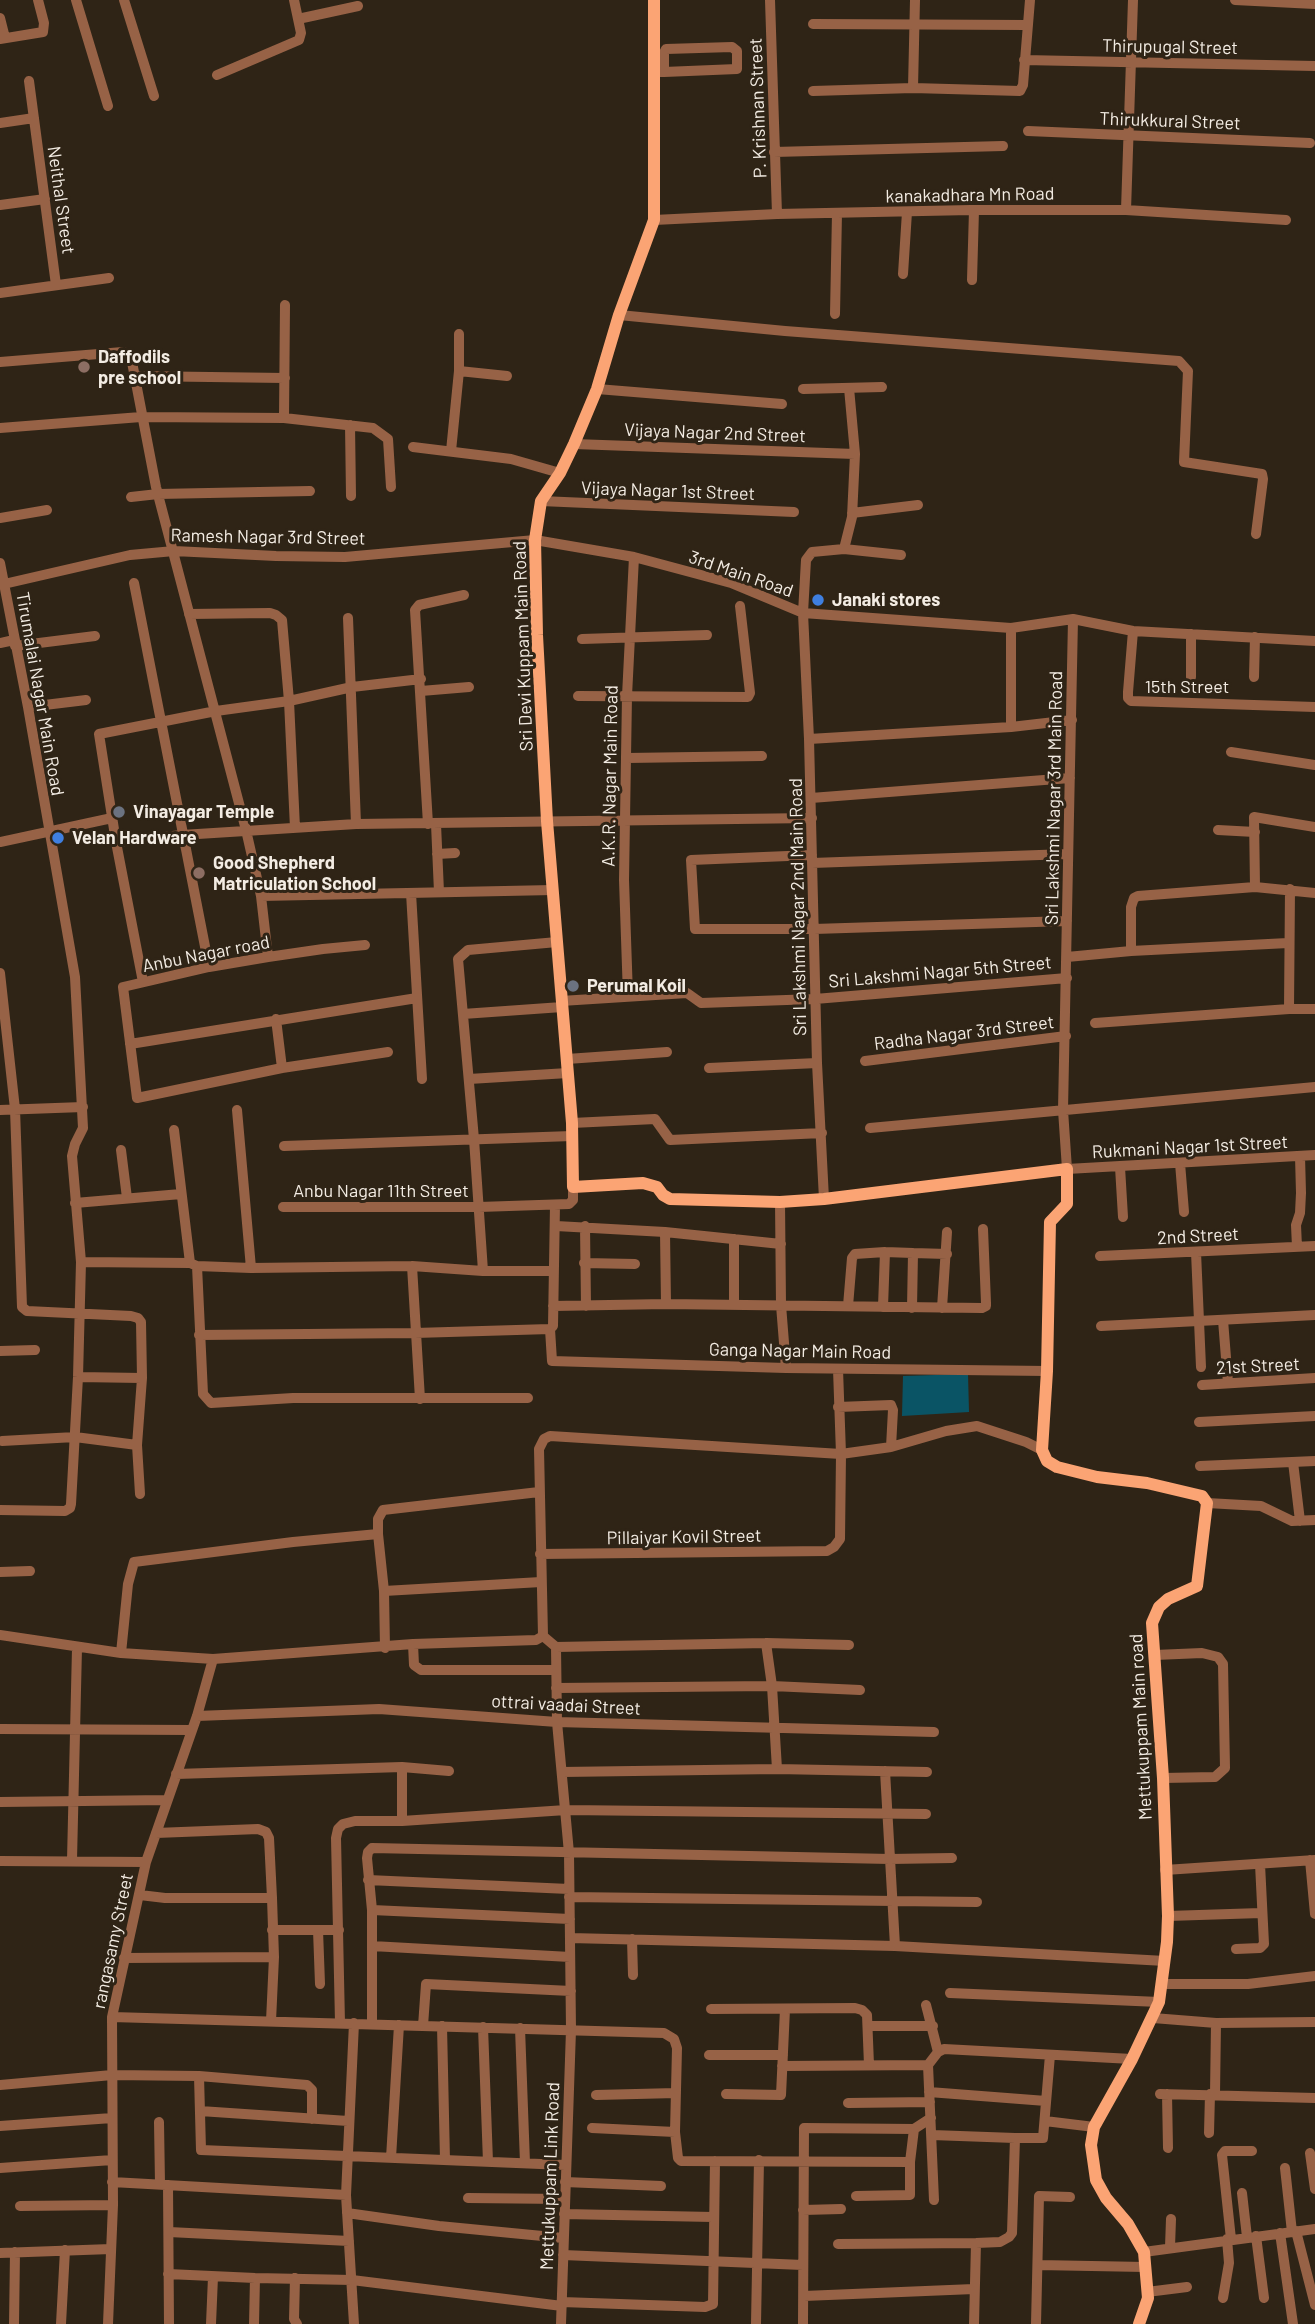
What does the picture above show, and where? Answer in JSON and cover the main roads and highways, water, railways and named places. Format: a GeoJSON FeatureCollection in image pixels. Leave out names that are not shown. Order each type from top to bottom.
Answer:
{"type":"FeatureCollection","features":[{"type":"Feature","properties":{"kind":"main road","name":"Sri Devi Kuppam Main Road"},"geometry":{"type":"LineString","coordinates":[[654,0],[659,67],[654,220],[619,315],[597,389],[560,473],[541,501],[535,540],[547,821],[568,1066],[573,1187],[643,1183],[657,1187],[670,1199],[780,1202],[1067,1169],[1067,1204],[1050,1222],[1047,1371],[1042,1450],[1047,1461],[1057,1467],[1198,1495],[1207,1503]]}},
{"type":"Feature","properties":{"kind":"main road","name":"Mettukuppam Main road"},"geometry":{"type":"LineString","coordinates":[[1139,2324],[1148,2298],[1144,2252],[1128,2224],[1096,2180],[1092,2163],[1094,2127],[1153,2018],[1158,2002],[1165,1961],[1168,1916],[1163,1778],[1152,1623],[1158,1607],[1168,1599],[1197,1586],[1207,1503]]}},
{"type":"Feature","properties":{"kind":"water"},"geometry":{"type":"Polygon","coordinates":[[[968,1374],[969,1412],[902,1416],[903,1376],[968,1374]]]}},
{"type":"Feature","properties":{"kind":"place","name":"Daffodils pre school"},"geometry":{"type":"Point","coordinates":[84,367]}},
{"type":"Feature","properties":{"kind":"place","name":"Janaki stores"},"geometry":{"type":"Point","coordinates":[818,600]}},
{"type":"Feature","properties":{"kind":"place","name":"Vinayagar Temple"},"geometry":{"type":"Point","coordinates":[119,812]}},
{"type":"Feature","properties":{"kind":"place","name":"Velan Hardware"},"geometry":{"type":"Point","coordinates":[58,838]}},
{"type":"Feature","properties":{"kind":"place","name":"Good Shepherd Matriculation School"},"geometry":{"type":"Point","coordinates":[199,873]}},
{"type":"Feature","properties":{"kind":"place","name":"Perumal Koil"},"geometry":{"type":"Point","coordinates":[573,986]}}]}
